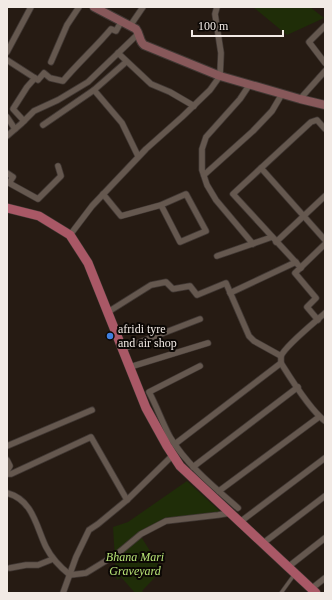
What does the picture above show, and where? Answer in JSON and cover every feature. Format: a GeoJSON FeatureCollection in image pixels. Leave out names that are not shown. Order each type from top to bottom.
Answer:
{"type":"FeatureCollection","features":[{"type":"Feature","properties":{"kind":"main road"},"geometry":{"type":"LineString","coordinates":[[7,208],[39,216],[70,235],[88,263],[146,408],[180,466],[234,510],[240,522],[314,592]]}},
{"type":"Feature","properties":{"kind":"street"},"geometry":{"type":"LineString","coordinates":[[7,52],[31,7]]}},
{"type":"Feature","properties":{"kind":"street"},"geometry":{"type":"LineString","coordinates":[[51,62],[67,25],[78,7]]}},
{"type":"Feature","properties":{"kind":"street"},"geometry":{"type":"LineString","coordinates":[[94,7],[136,30],[141,43],[144,45],[220,76],[325,105]]}},
{"type":"Feature","properties":{"kind":"street"},"geometry":{"type":"LineString","coordinates":[[130,26],[143,7]]}},
{"type":"Feature","properties":{"kind":"street"},"geometry":{"type":"LineString","coordinates":[[70,235],[92,206],[138,156],[194,106],[210,90],[220,76],[221,53],[215,14],[217,7]]}},
{"type":"Feature","properties":{"kind":"street"},"geometry":{"type":"LineString","coordinates":[[7,60],[38,80],[44,73],[50,78],[63,81],[111,29],[116,31],[121,22]]}},
{"type":"Feature","properties":{"kind":"street"},"geometry":{"type":"LineString","coordinates":[[325,26],[308,42],[325,63]]}},
{"type":"Feature","properties":{"kind":"street"},"geometry":{"type":"LineString","coordinates":[[7,136],[34,111],[58,100],[88,82],[138,33]]}},
{"type":"Feature","properties":{"kind":"street"},"geometry":{"type":"LineString","coordinates":[[118,53],[151,84],[170,92],[194,106]]}},
{"type":"Feature","properties":{"kind":"street"},"geometry":{"type":"LineString","coordinates":[[43,126],[94,90],[126,62]]}},
{"type":"Feature","properties":{"kind":"street"},"geometry":{"type":"LineString","coordinates":[[300,99],[325,71]]}},
{"type":"Feature","properties":{"kind":"street"},"geometry":{"type":"LineString","coordinates":[[24,121],[13,108],[35,78]]}},
{"type":"Feature","properties":{"kind":"street"},"geometry":{"type":"LineString","coordinates":[[250,84],[236,104],[206,137],[202,149],[202,170],[207,185],[216,200],[253,244]]}},
{"type":"Feature","properties":{"kind":"street"},"geometry":{"type":"LineString","coordinates":[[94,90],[122,123],[138,156]]}},
{"type":"Feature","properties":{"kind":"street"},"geometry":{"type":"LineString","coordinates":[[204,175],[253,131],[272,111],[282,94]]}},
{"type":"Feature","properties":{"kind":"street"},"geometry":{"type":"LineString","coordinates":[[7,117],[15,129]]}},
{"type":"Feature","properties":{"kind":"street"},"geometry":{"type":"LineString","coordinates":[[301,268],[233,194],[311,122],[317,120],[325,129]]}},
{"type":"Feature","properties":{"kind":"street"},"geometry":{"type":"LineString","coordinates":[[7,173],[12,177],[9,183],[38,199],[61,176],[58,166]]}},
{"type":"Feature","properties":{"kind":"street"},"geometry":{"type":"LineString","coordinates":[[261,168],[325,240]]}},
{"type":"Feature","properties":{"kind":"street"},"geometry":{"type":"LineString","coordinates":[[103,194],[121,216],[161,205],[186,194],[206,231],[180,242],[161,205]]}},
{"type":"Feature","properties":{"kind":"street"},"geometry":{"type":"LineString","coordinates":[[217,256],[253,244],[274,240],[304,216],[325,196]]}},
{"type":"Feature","properties":{"kind":"street"},"geometry":{"type":"LineString","coordinates":[[318,320],[307,307],[316,298],[295,273],[325,244]]}},
{"type":"Feature","properties":{"kind":"street"},"geometry":{"type":"LineString","coordinates":[[230,293],[296,262]]}},
{"type":"Feature","properties":{"kind":"street"},"geometry":{"type":"LineString","coordinates":[[108,312],[151,285],[166,282],[173,289],[190,286],[197,296],[226,283],[249,336],[281,360],[319,417],[325,421]]}},
{"type":"Feature","properties":{"kind":"street"},"geometry":{"type":"LineString","coordinates":[[175,444],[281,360],[287,348],[325,313]]}},
{"type":"Feature","properties":{"kind":"street"},"geometry":{"type":"LineString","coordinates":[[122,349],[200,319]]}},
{"type":"Feature","properties":{"kind":"street"},"geometry":{"type":"LineString","coordinates":[[130,367],[208,342]]}},
{"type":"Feature","properties":{"kind":"street"},"geometry":{"type":"LineString","coordinates":[[7,493],[12,494],[26,504],[53,559],[57,565],[70,575],[86,573],[117,554],[141,534],[166,521],[218,515],[234,510],[219,491],[193,467],[175,444],[149,392],[200,366]]}},
{"type":"Feature","properties":{"kind":"street"},"geometry":{"type":"LineString","coordinates":[[193,467],[298,387]]}},
{"type":"Feature","properties":{"kind":"street"},"geometry":{"type":"LineString","coordinates":[[7,446],[92,410]]}},
{"type":"Feature","properties":{"kind":"street"},"geometry":{"type":"LineString","coordinates":[[219,491],[319,417]]}},
{"type":"Feature","properties":{"kind":"street"},"geometry":{"type":"LineString","coordinates":[[7,474],[11,474],[91,437],[127,500]]}},
{"type":"Feature","properties":{"kind":"street"},"geometry":{"type":"LineString","coordinates":[[63,593],[76,557],[89,530],[127,500],[173,455]]}},
{"type":"Feature","properties":{"kind":"street"},"geometry":{"type":"LineString","coordinates":[[240,522],[325,458]]}},
{"type":"Feature","properties":{"kind":"street"},"geometry":{"type":"LineString","coordinates":[[7,460],[10,466],[7,471]]}},
{"type":"Feature","properties":{"kind":"street"},"geometry":{"type":"LineString","coordinates":[[262,544],[325,496]]}},
{"type":"Feature","properties":{"kind":"street"},"geometry":{"type":"LineString","coordinates":[[288,567],[325,538]]}},
{"type":"Feature","properties":{"kind":"street"},"geometry":{"type":"LineString","coordinates":[[10,568],[26,565],[38,565],[53,559]]}},
{"type":"Feature","properties":{"kind":"street"},"geometry":{"type":"LineString","coordinates":[[314,592],[325,578]]}},
{"type":"Feature","properties":{"kind":"lane"},"geometry":{"type":"LineString","coordinates":[[281,593],[295,574]]}},
{"type":"Feature","properties":{"kind":"green space"},"geometry":{"type":"Polygon","coordinates":[[[253,7],[310,7],[324,18],[287,35],[253,7]]]}},
{"type":"Feature","properties":{"kind":"green space","name":"Bhana Mari Graveyard"},"geometry":{"type":"Polygon","coordinates":[[[187,481],[225,516],[166,521],[140,535],[162,570],[142,591],[145,593],[135,593],[121,577],[117,580],[113,527],[128,522],[187,481]]]}},
{"type":"Feature","properties":{"kind":"place","name":"afridi tyre and air shop"},"geometry":{"type":"Point","coordinates":[110,336]}}]}
